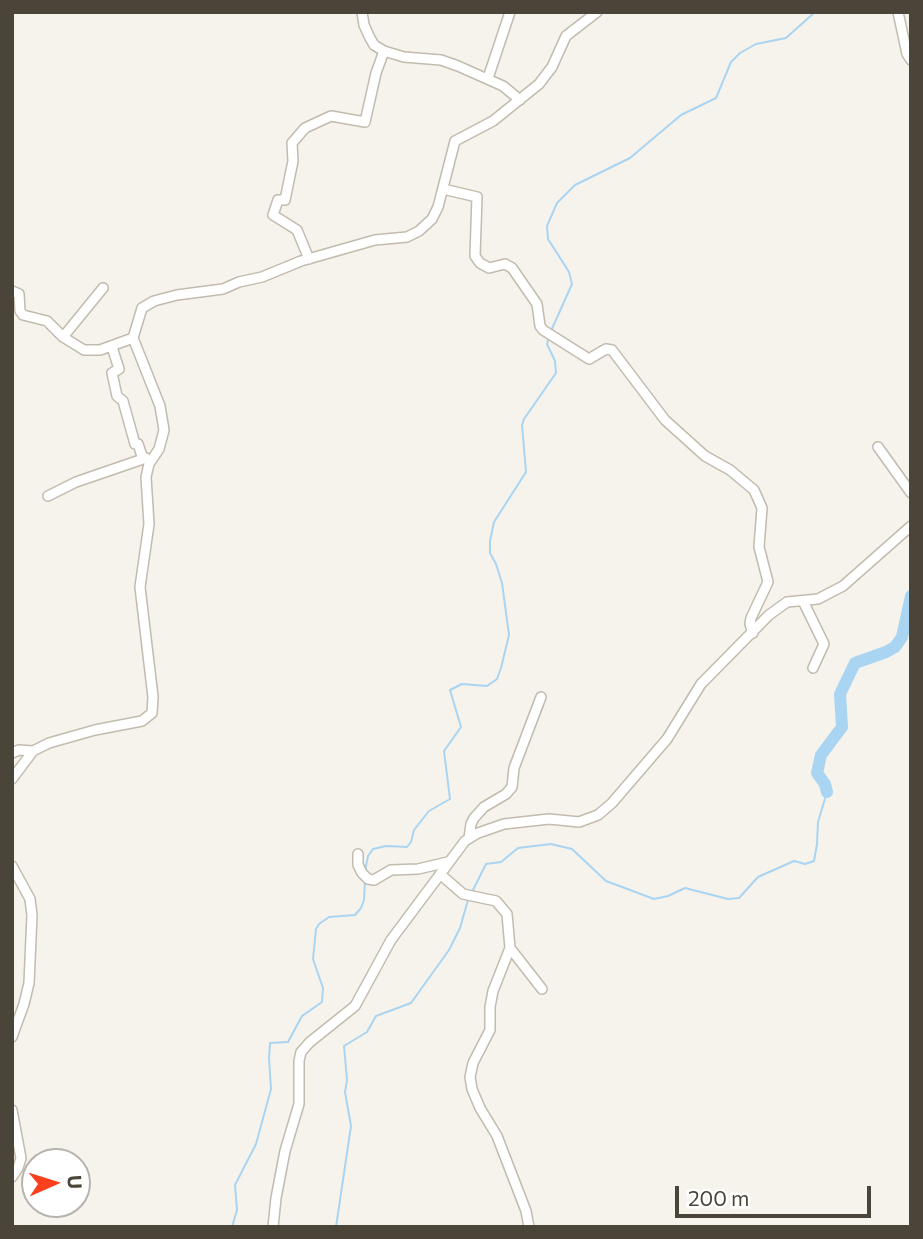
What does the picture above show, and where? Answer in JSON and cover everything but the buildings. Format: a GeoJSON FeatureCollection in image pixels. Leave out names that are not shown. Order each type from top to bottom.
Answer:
{"type":"FeatureCollection","features":[{"type":"Feature","properties":{"kind":"street"},"geometry":{"type":"LineString","coordinates":[[362,12],[370,38],[374,45],[384,51],[404,57],[440,60],[488,78],[520,100]]}},
{"type":"Feature","properties":{"kind":"street"},"geometry":{"type":"LineString","coordinates":[[488,78],[510,12]]}},
{"type":"Feature","properties":{"kind":"street"},"geometry":{"type":"LineString","coordinates":[[12,753],[18,750],[33,751],[65,737],[142,721],[152,713],[153,697],[139,595],[149,524],[146,477],[164,434],[163,415],[133,338],[139,312],[146,304],[177,295],[223,289],[309,259],[375,240],[399,239],[413,235],[432,219],[455,141],[493,121],[540,84],[566,36],[597,12]]}},
{"type":"Feature","properties":{"kind":"street"},"geometry":{"type":"LineString","coordinates":[[898,12],[907,54],[911,60]]}},
{"type":"Feature","properties":{"kind":"street"},"geometry":{"type":"LineString","coordinates":[[309,259],[297,230],[273,215],[277,201],[285,200],[293,161],[292,143],[305,128],[326,118],[341,117],[365,122],[384,51]]}},
{"type":"Feature","properties":{"kind":"street"},"geometry":{"type":"LineString","coordinates":[[443,188],[478,198],[475,256],[482,265],[489,268],[503,264],[510,266],[537,304],[540,326],[549,335],[589,359],[607,349],[612,350],[665,420],[705,456],[730,470],[754,490],[762,508],[759,547],[768,582],[751,618],[753,633]]}},
{"type":"Feature","properties":{"kind":"street"},"geometry":{"type":"LineString","coordinates":[[63,337],[103,288]]}},
{"type":"Feature","properties":{"kind":"street"},"geometry":{"type":"LineString","coordinates":[[12,291],[19,294],[19,309],[23,315],[47,321],[63,337],[84,350],[112,347],[133,338]]}},
{"type":"Feature","properties":{"kind":"street"},"geometry":{"type":"LineString","coordinates":[[112,347],[119,369],[112,373],[117,396],[123,401],[135,444],[138,444],[143,459]]}},
{"type":"Feature","properties":{"kind":"street"},"geometry":{"type":"LineString","coordinates":[[878,447],[911,493]]}},
{"type":"Feature","properties":{"kind":"street"},"geometry":{"type":"LineString","coordinates":[[48,496],[76,482],[154,455]]}},
{"type":"Feature","properties":{"kind":"street"},"geometry":{"type":"LineString","coordinates":[[273,1227],[275,1198],[299,1104],[301,1052],[355,1006],[391,940],[448,862],[469,838],[489,828],[515,822],[554,819],[579,822],[598,815],[612,803],[667,739],[701,684],[777,608],[789,601],[823,597],[843,586],[911,526]]}},
{"type":"Feature","properties":{"kind":"street"},"geometry":{"type":"LineString","coordinates":[[803,601],[824,644],[813,668]]}},
{"type":"Feature","properties":{"kind":"street"},"geometry":{"type":"LineString","coordinates":[[469,838],[471,824],[479,812],[512,787],[514,768],[541,697]]}},
{"type":"Feature","properties":{"kind":"street"},"geometry":{"type":"LineString","coordinates":[[12,779],[33,751]]}},
{"type":"Feature","properties":{"kind":"street"},"geometry":{"type":"LineString","coordinates":[[358,854],[358,865],[362,873],[374,880],[391,870],[418,869],[448,862]]}},
{"type":"Feature","properties":{"kind":"street"},"geometry":{"type":"LineString","coordinates":[[12,866],[30,899],[32,915],[29,983],[12,1037]]}},
{"type":"Feature","properties":{"kind":"street"},"geometry":{"type":"LineString","coordinates":[[440,874],[463,894],[496,901],[504,908],[509,924],[510,948],[493,991],[490,1030],[473,1063],[470,1077],[480,1108],[497,1136],[526,1211],[529,1227]]}},
{"type":"Feature","properties":{"kind":"street"},"geometry":{"type":"LineString","coordinates":[[510,948],[542,989]]}},
{"type":"Feature","properties":{"kind":"street"},"geometry":{"type":"LineString","coordinates":[[12,1110],[21,1158],[12,1177]]}},
{"type":"Feature","properties":{"kind":"waterway"},"geometry":{"type":"LineString","coordinates":[[551,331],[572,284],[569,272],[548,239],[547,226],[557,203],[575,185],[630,158],[681,115],[716,98],[731,62],[740,53],[756,44],[786,38],[815,12]]}},
{"type":"Feature","properties":{"kind":"waterway"},"geometry":{"type":"LineString","coordinates":[[365,871],[368,856],[373,849],[386,846],[407,847],[414,830],[429,811],[450,799],[444,751],[461,727],[450,690],[462,684],[487,686],[497,679],[501,668],[509,635],[502,583],[490,553],[490,541],[494,522],[526,472],[522,425],[524,419],[556,373],[555,361],[547,344],[549,337]]}},
{"type":"Feature","properties":{"kind":"waterway"},"geometry":{"type":"LineString","coordinates":[[827,792],[817,773],[821,755],[842,727],[840,694],[855,663],[895,647],[902,637],[911,596]]}},
{"type":"Feature","properties":{"kind":"waterway"},"geometry":{"type":"LineString","coordinates":[[472,892],[486,864],[501,862],[518,848],[551,844],[572,849],[606,881],[654,899],[685,888],[728,899],[739,898],[758,877],[794,861],[805,864],[814,861],[818,822],[827,792]]}},
{"type":"Feature","properties":{"kind":"waterway"},"geometry":{"type":"LineString","coordinates":[[232,1227],[237,1210],[235,1185],[256,1144],[271,1089],[270,1043],[288,1042],[302,1016],[322,1002],[323,988],[313,959],[316,929],[329,917],[355,915],[364,900],[365,880]]}},
{"type":"Feature","properties":{"kind":"waterway"},"geometry":{"type":"LineString","coordinates":[[336,1227],[351,1126],[345,1092],[347,1080],[344,1046],[367,1032],[376,1016],[411,1003],[449,950],[460,928],[468,900]]}}]}
